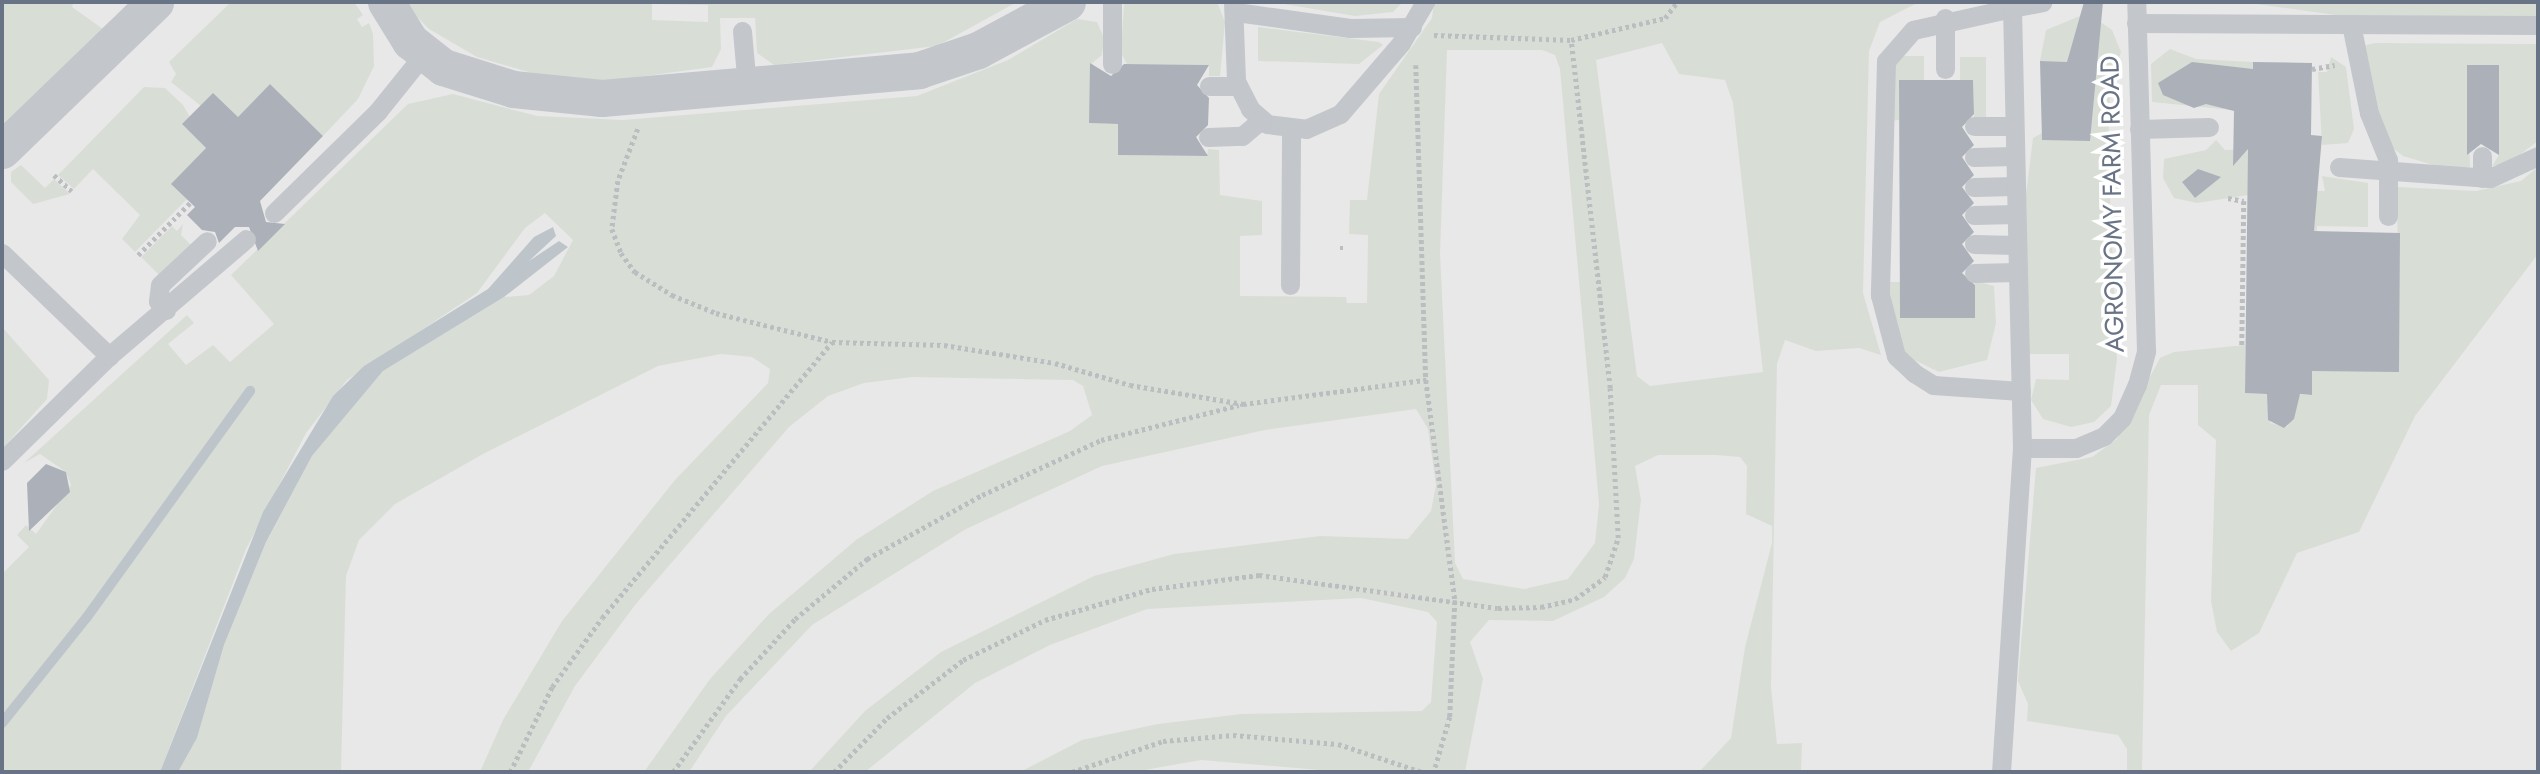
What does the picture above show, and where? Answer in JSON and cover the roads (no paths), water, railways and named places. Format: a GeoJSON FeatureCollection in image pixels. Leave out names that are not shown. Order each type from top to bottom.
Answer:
{"type":"FeatureCollection","features":[{"type":"Feature","properties":{"kind":"street"},"geometry":{"type":"LineString","coordinates":[[2,150],[155,2]]}},
{"type":"Feature","properties":{"kind":"street"},"geometry":{"type":"LineString","coordinates":[[386,2],[423,55],[537,93],[657,95],[919,70],[978,50],[1068,2]]}},
{"type":"Feature","properties":{"kind":"lane"},"geometry":{"type":"LineString","coordinates":[[1112,2],[1112,64]]}},
{"type":"Feature","properties":{"kind":"lane"},"geometry":{"type":"LineString","coordinates":[[1412,27],[1350,28],[1235,7],[1238,86],[1262,119],[1291,128],[1340,114],[1412,27],[1425,2]]}},
{"type":"Feature","properties":{"kind":"lane"},"geometry":{"type":"LineString","coordinates":[[2021,391],[1933,385],[1914,373],[1896,356],[1885,328],[1891,244],[1891,131],[1886,61],[1913,30],[1945,19],[2042,2]]}},
{"type":"Feature","properties":{"kind":"lane","name":"AGRONOMY FARM ROAD"},"geometry":{"type":"LineString","coordinates":[[2022,448],[2076,448],[2104,436],[2122,418],[2137,385],[2146,351],[2136,2]]}},
{"type":"Feature","properties":{"kind":"lane"},"geometry":{"type":"LineString","coordinates":[[2001,772],[2022,448],[2012,8]]}},
{"type":"Feature","properties":{"kind":"lane"},"geometry":{"type":"LineString","coordinates":[[1945,19],[1945,69]]}},
{"type":"Feature","properties":{"kind":"lane"},"geometry":{"type":"LineString","coordinates":[[2136,23],[2538,26]]}},
{"type":"Feature","properties":{"kind":"lane"},"geometry":{"type":"LineString","coordinates":[[2351,24],[2388,173],[2388,216]]}},
{"type":"Feature","properties":{"kind":"lane"},"geometry":{"type":"LineString","coordinates":[[742,31],[747,87]]}},
{"type":"Feature","properties":{"kind":"lane"},"geometry":{"type":"LineString","coordinates":[[274,213],[378,111],[423,55]]}},
{"type":"Feature","properties":{"kind":"lane"},"geometry":{"type":"LineString","coordinates":[[1209,86],[1238,86]]}},
{"type":"Feature","properties":{"kind":"lane"},"geometry":{"type":"LineString","coordinates":[[1208,137],[1242,136],[1262,119]]}},
{"type":"Feature","properties":{"kind":"lane"},"geometry":{"type":"LineString","coordinates":[[1974,126],[2013,126]]}},
{"type":"Feature","properties":{"kind":"lane"},"geometry":{"type":"LineString","coordinates":[[2140,129],[2209,127]]}},
{"type":"Feature","properties":{"kind":"lane"},"geometry":{"type":"LineString","coordinates":[[1290,285],[1291,128]]}},
{"type":"Feature","properties":{"kind":"lane"},"geometry":{"type":"LineString","coordinates":[[1974,157],[2014,156]]}},
{"type":"Feature","properties":{"kind":"lane"},"geometry":{"type":"LineString","coordinates":[[2482,156],[2482,178]]}},
{"type":"Feature","properties":{"kind":"lane"},"geometry":{"type":"LineString","coordinates":[[2339,167],[2388,173],[2482,178],[2515,171],[2538,156]]}},
{"type":"Feature","properties":{"kind":"lane"},"geometry":{"type":"LineString","coordinates":[[1974,187],[2015,186]]}},
{"type":"Feature","properties":{"kind":"lane"},"geometry":{"type":"LineString","coordinates":[[1974,215],[2016,214]]}},
{"type":"Feature","properties":{"kind":"lane"},"geometry":{"type":"LineString","coordinates":[[2,461],[109,356],[246,239]]}},
{"type":"Feature","properties":{"kind":"lane"},"geometry":{"type":"LineString","coordinates":[[166,310],[158,301],[160,285],[207,241]]}},
{"type":"Feature","properties":{"kind":"lane"},"geometry":{"type":"LineString","coordinates":[[1975,244],[2017,245]]}},
{"type":"Feature","properties":{"kind":"lane"},"geometry":{"type":"LineString","coordinates":[[2,253],[109,356]]}},
{"type":"Feature","properties":{"kind":"lane"},"geometry":{"type":"LineString","coordinates":[[1974,273],[2017,272]]}},
{"type":"Feature","properties":{"kind":"waterway"},"geometry":{"type":"LineString","coordinates":[[2,723],[87,617],[250,391]]}}]}
